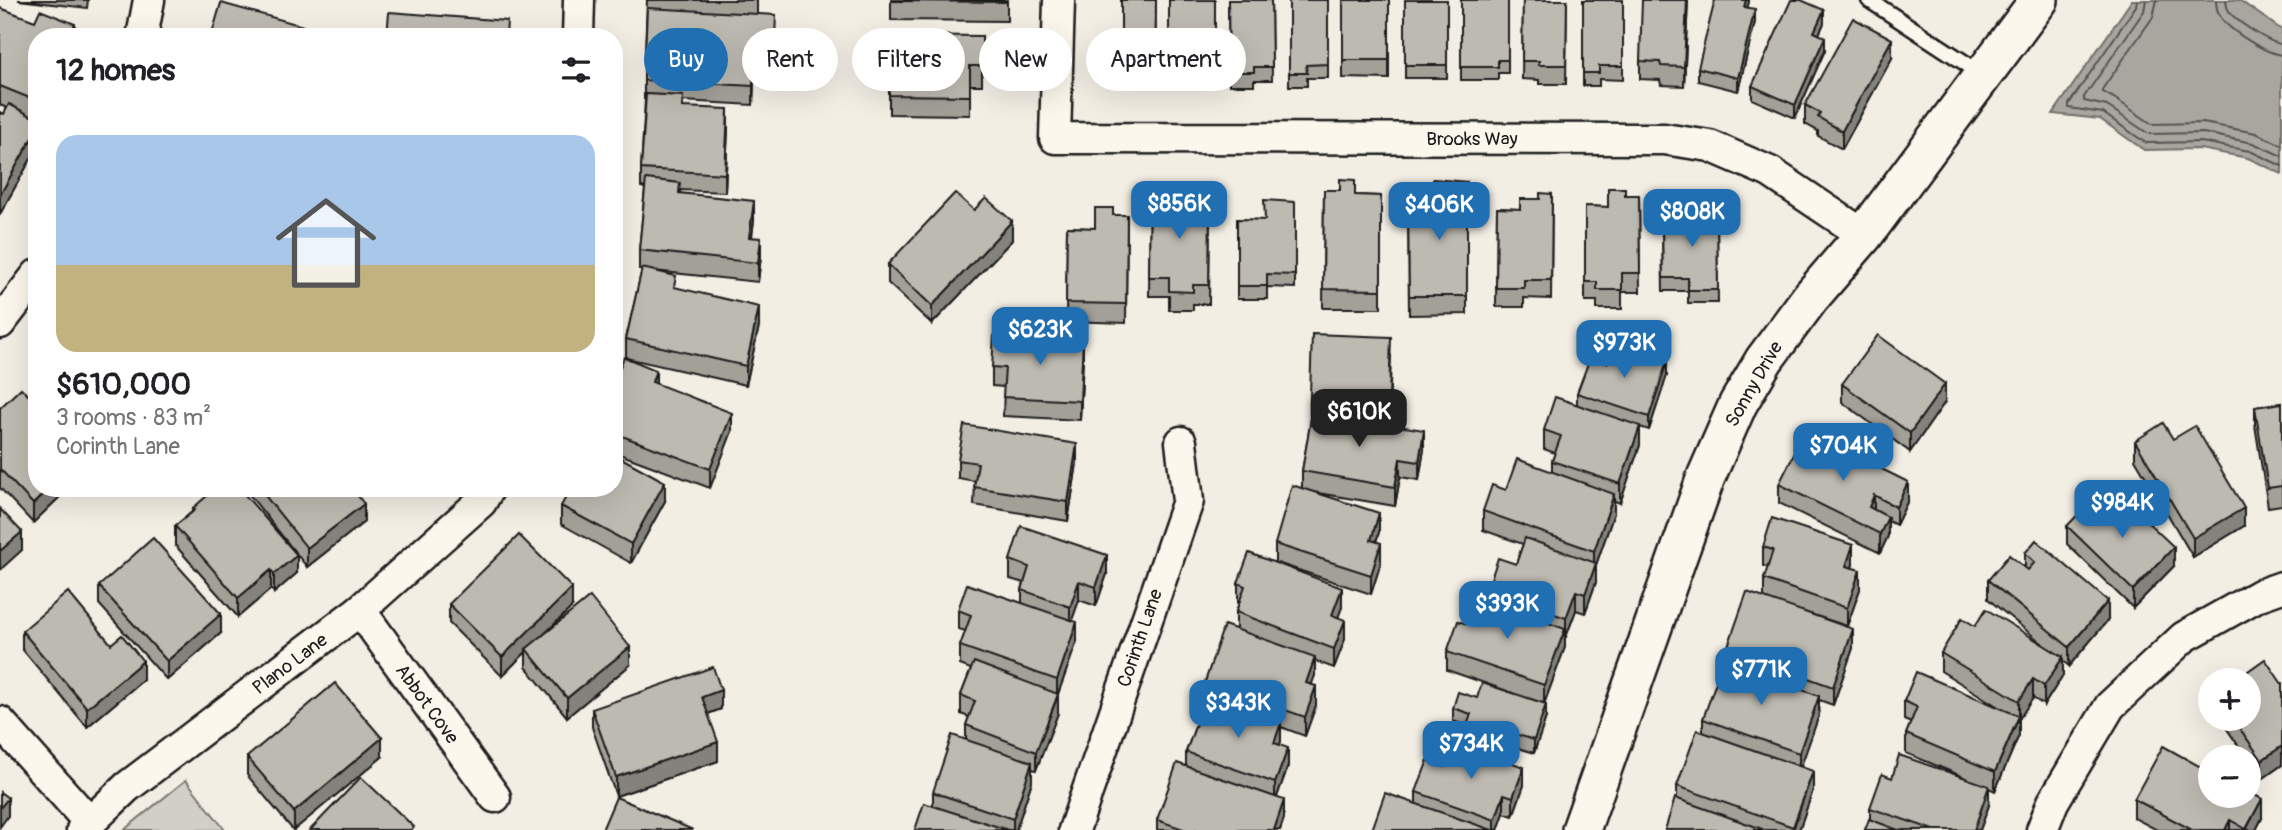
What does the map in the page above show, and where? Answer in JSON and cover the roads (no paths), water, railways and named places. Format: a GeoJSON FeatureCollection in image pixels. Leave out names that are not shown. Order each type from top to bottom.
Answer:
{"type":"FeatureCollection","features":[{"type":"Feature","properties":{"kind":"street"},"geometry":{"type":"LineString","coordinates":[[144,28],[149,0]]}},
{"type":"Feature","properties":{"kind":"street"},"geometry":{"type":"LineString","coordinates":[[578,28],[579,0]]}},
{"type":"Feature","properties":{"kind":"street","name":"Brooks Way"},"geometry":{"type":"LineString","coordinates":[[1059,0],[1055,138],[1664,139],[1710,146],[1770,172],[1864,235]]}},
{"type":"Feature","properties":{"kind":"street","name":"Sonny Drive"},"geometry":{"type":"LineString","coordinates":[[1581,830],[1706,477],[1738,404],[1763,360],[1864,235],[2039,0]]}},
{"type":"Feature","properties":{"kind":"street"},"geometry":{"type":"LineString","coordinates":[[0,323],[28,287]]}},
{"type":"Feature","properties":{"kind":"street","name":"Corinth Lane"},"geometry":{"type":"LineString","coordinates":[[1074,830],[1188,501],[1181,442]]}},
{"type":"Feature","properties":{"kind":"street","name":"Plano Lane"},"geometry":{"type":"LineString","coordinates":[[86,826],[127,787],[360,610],[484,497]]}},
{"type":"Feature","properties":{"kind":"street"},"geometry":{"type":"LineString","coordinates":[[2042,830],[2053,803],[2110,706],[2184,637],[2259,595],[2282,587]]}},
{"type":"Feature","properties":{"kind":"street","name":"Abbot Cove"},"geometry":{"type":"LineString","coordinates":[[360,610],[495,797]]}},
{"type":"Feature","properties":{"kind":"street"},"geometry":{"type":"LineString","coordinates":[[0,722],[86,826]]}},
{"type":"Feature","properties":{"kind":"lane"},"geometry":{"type":"LineString","coordinates":[[1869,0],[1984,74]]}},
{"type":"Feature","properties":{"kind":"water"},"geometry":{"type":"Polygon","coordinates":[[[2132,0],[2239,0],[2282,30],[2282,174],[2248,158],[2200,149],[2144,150],[2100,119],[2053,114],[2132,0]]]}}]}
